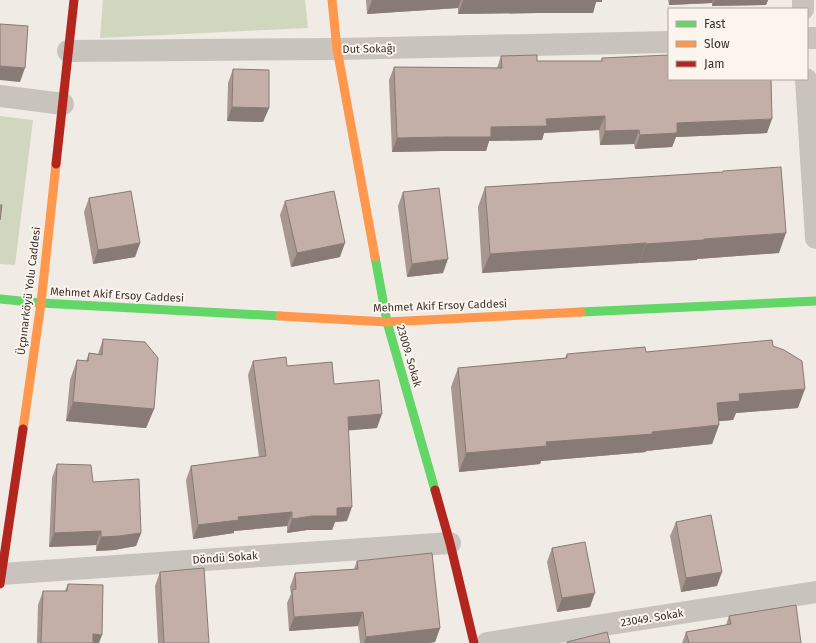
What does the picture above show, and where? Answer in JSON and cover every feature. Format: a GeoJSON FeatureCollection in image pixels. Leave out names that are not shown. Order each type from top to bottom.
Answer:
{"type":"FeatureCollection","features":[{"type":"Feature","properties":{"kind":"main road","name":"Üçpınarköyü Yolu Caddesi"},"geometry":{"type":"LineString","coordinates":[[1,579],[41,303],[74,0]]}},
{"type":"Feature","properties":{"kind":"main road","name":"23009. Sokak"},"geometry":{"type":"LineString","coordinates":[[332,0],[337,49],[387,322],[450,543],[474,643]]}},
{"type":"Feature","properties":{"kind":"main road","name":"Mehmet Akif Ersoy Caddesi"},"geometry":{"type":"LineString","coordinates":[[0,299],[41,303],[387,322],[816,302]]}},
{"type":"Feature","properties":{"kind":"street","name":"Dut Sokağı"},"geometry":{"type":"LineString","coordinates":[[68,51],[337,49],[668,42]]}},
{"type":"Feature","properties":{"kind":"street"},"geometry":{"type":"LineString","coordinates":[[806,80],[816,238]]}},
{"type":"Feature","properties":{"kind":"street"},"geometry":{"type":"LineString","coordinates":[[0,96],[63,104]]}},
{"type":"Feature","properties":{"kind":"street","name":"Döndü Sokak"},"geometry":{"type":"LineString","coordinates":[[1,579],[450,543]]}},
{"type":"Feature","properties":{"kind":"street","name":"23049. Sokak"},"geometry":{"type":"LineString","coordinates":[[487,643],[816,592]]}},
{"type":"Feature","properties":{"kind":"green space"},"geometry":{"type":"Polygon","coordinates":[[[103,0],[305,0],[308,28],[100,38],[103,0]]]}},
{"type":"Feature","properties":{"kind":"green space"},"geometry":{"type":"Polygon","coordinates":[[[0,116],[33,120],[15,265],[0,264],[0,116]]]}},
{"type":"Feature","properties":{"kind":"building"},"geometry":{"type":"Polygon","coordinates":[[[0,24],[28,26],[25,68],[0,66],[0,24]]]}},
{"type":"Feature","properties":{"kind":"building"},"geometry":{"type":"Polygon","coordinates":[[[537,55],[537,61],[602,61],[602,58],[668,55],[668,80],[771,80],[772,119],[677,123],[677,133],[640,135],[639,130],[605,131],[605,116],[546,119],[547,126],[491,127],[491,137],[397,138],[394,67],[502,68],[501,56],[537,55]]]}},
{"type":"Feature","properties":{"kind":"building"},"geometry":{"type":"Polygon","coordinates":[[[233,69],[269,70],[269,108],[232,107],[233,69]]]}},
{"type":"Feature","properties":{"kind":"building"},"geometry":{"type":"Polygon","coordinates":[[[781,167],[786,233],[490,254],[485,187],[781,167]]]}},
{"type":"Feature","properties":{"kind":"building"},"geometry":{"type":"Polygon","coordinates":[[[439,188],[448,259],[412,264],[403,192],[439,188]]]}},
{"type":"Feature","properties":{"kind":"building"},"geometry":{"type":"Polygon","coordinates":[[[131,191],[140,243],[98,250],[89,198],[131,191]]]}},
{"type":"Feature","properties":{"kind":"building"},"geometry":{"type":"Polygon","coordinates":[[[334,191],[345,243],[297,253],[285,201],[334,191]]]}},
{"type":"Feature","properties":{"kind":"building"},"geometry":{"type":"Polygon","coordinates":[[[0,205],[2,205],[0,220],[0,205]]]}},
{"type":"Feature","properties":{"kind":"building"},"geometry":{"type":"Polygon","coordinates":[[[103,339],[145,342],[158,358],[154,409],[73,402],[77,360],[88,361],[89,353],[102,355],[103,339]]]}},
{"type":"Feature","properties":{"kind":"building"},"geometry":{"type":"Polygon","coordinates":[[[772,340],[773,346],[784,350],[802,361],[805,389],[739,394],[740,401],[717,403],[719,425],[652,432],[653,434],[546,442],[547,446],[466,453],[458,368],[567,358],[567,354],[645,347],[646,352],[772,340]]]}},
{"type":"Feature","properties":{"kind":"building"},"geometry":{"type":"Polygon","coordinates":[[[286,357],[287,366],[332,362],[334,384],[379,380],[382,414],[348,417],[352,507],[337,508],[337,516],[312,516],[292,519],[292,512],[238,517],[239,520],[198,525],[191,466],[266,456],[253,361],[286,357]]]}},
{"type":"Feature","properties":{"kind":"building"},"geometry":{"type":"Polygon","coordinates":[[[57,464],[91,465],[93,482],[139,479],[141,533],[101,537],[101,531],[54,533],[57,464]]]}},
{"type":"Feature","properties":{"kind":"building"},"geometry":{"type":"Polygon","coordinates":[[[711,515],[722,572],[686,578],[676,522],[711,515]]]}},
{"type":"Feature","properties":{"kind":"building"},"geometry":{"type":"Polygon","coordinates":[[[585,542],[595,593],[562,598],[552,548],[585,542]]]}},
{"type":"Feature","properties":{"kind":"building"},"geometry":{"type":"Polygon","coordinates":[[[432,553],[440,628],[366,637],[363,612],[294,617],[292,590],[296,589],[295,573],[358,569],[357,561],[432,553]]]}},
{"type":"Feature","properties":{"kind":"building"},"geometry":{"type":"Polygon","coordinates":[[[204,568],[209,643],[164,643],[160,572],[204,568]]]}},
{"type":"Feature","properties":{"kind":"building"},"geometry":{"type":"Polygon","coordinates":[[[68,584],[103,585],[102,635],[93,634],[93,643],[41,643],[43,591],[67,591],[68,584]]]}},
{"type":"Feature","properties":{"kind":"building"},"geometry":{"type":"Polygon","coordinates":[[[796,605],[801,643],[689,643],[686,632],[731,624],[729,616],[796,605]]]}},
{"type":"Feature","properties":{"kind":"building"},"geometry":{"type":"Polygon","coordinates":[[[607,632],[610,643],[567,643],[567,642],[607,632]]]}},
{"type":"Feature","properties":{"kind":"traffic: fast"},"geometry":{"type":"LineString","coordinates":[[375,257],[387,322],[435,490]]}},
{"type":"Feature","properties":{"kind":"traffic: fast"},"geometry":{"type":"LineString","coordinates":[[0,299],[41,303],[280,316]]}},
{"type":"Feature","properties":{"kind":"traffic: fast"},"geometry":{"type":"LineString","coordinates":[[581,312],[816,301]]}},
{"type":"Feature","properties":{"kind":"traffic: slow"},"geometry":{"type":"LineString","coordinates":[[332,0],[337,49],[375,257]]}},
{"type":"Feature","properties":{"kind":"traffic: slow"},"geometry":{"type":"LineString","coordinates":[[23,429],[41,303],[56,164]]}},
{"type":"Feature","properties":{"kind":"traffic: slow"},"geometry":{"type":"LineString","coordinates":[[280,316],[387,322],[581,312]]}},
{"type":"Feature","properties":{"kind":"traffic: jam"},"geometry":{"type":"LineString","coordinates":[[56,164],[74,0]]}},
{"type":"Feature","properties":{"kind":"traffic: jam"},"geometry":{"type":"LineString","coordinates":[[0,584],[23,429]]}},
{"type":"Feature","properties":{"kind":"traffic: jam"},"geometry":{"type":"LineString","coordinates":[[435,490],[450,543],[474,643]]}}]}
